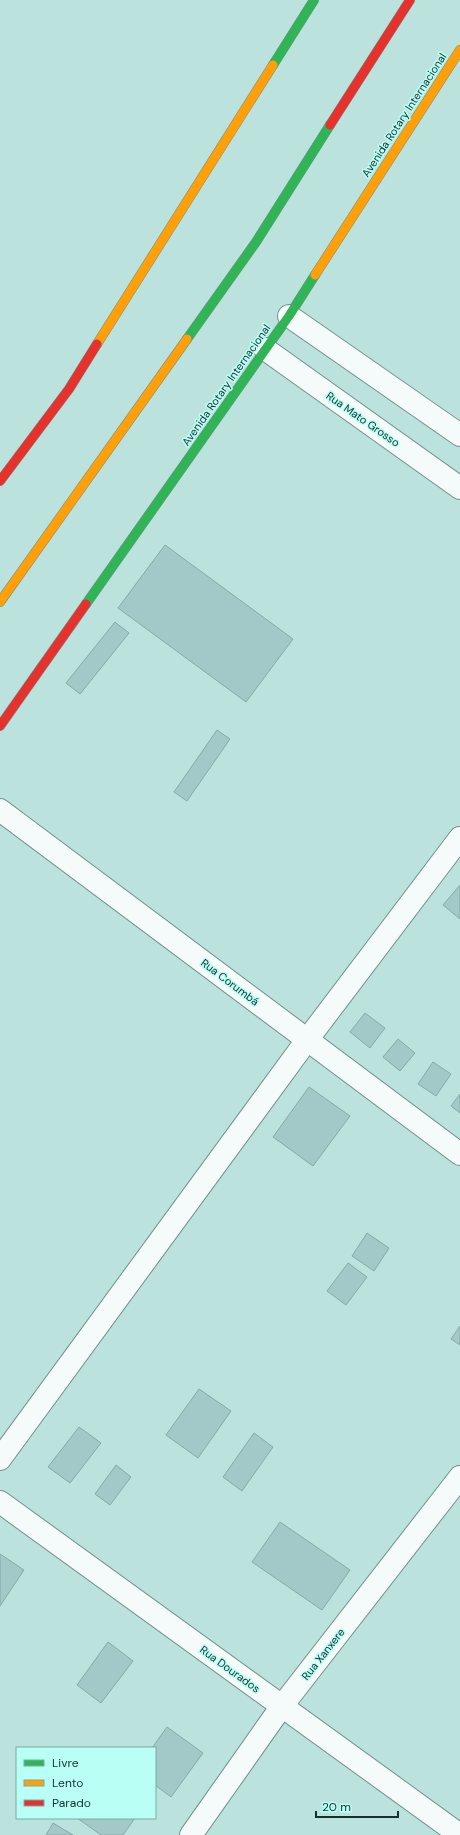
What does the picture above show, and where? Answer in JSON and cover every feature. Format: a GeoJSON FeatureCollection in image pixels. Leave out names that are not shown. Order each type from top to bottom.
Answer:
{"type":"FeatureCollection","features":[{"type":"Feature","properties":{"kind":"main road"},"geometry":{"type":"LineString","coordinates":[[0,481],[69,389],[314,0]]}},
{"type":"Feature","properties":{"kind":"main road"},"geometry":{"type":"LineString","coordinates":[[0,602],[256,242],[410,0]]}},
{"type":"Feature","properties":{"kind":"main road","name":"Avenida Rotary Internacional"},"geometry":{"type":"LineString","coordinates":[[0,726],[289,316],[460,50]]}},
{"type":"Feature","properties":{"kind":"street"},"geometry":{"type":"LineString","coordinates":[[289,316],[460,435]]}},
{"type":"Feature","properties":{"kind":"street","name":"Rua Mato Grosso"},"geometry":{"type":"LineString","coordinates":[[265,349],[460,488]]}},
{"type":"Feature","properties":{"kind":"street","name":"Rua Corumbá"},"geometry":{"type":"LineString","coordinates":[[0,810],[460,1154]]}},
{"type":"Feature","properties":{"kind":"street"},"geometry":{"type":"LineString","coordinates":[[0,1459],[307,1040],[460,838]]}},
{"type":"Feature","properties":{"kind":"street","name":"Rua Xanxere"},"geometry":{"type":"LineString","coordinates":[[191,1835],[282,1706],[460,1477]]}},
{"type":"Feature","properties":{"kind":"street","name":"Rua Dourados"},"geometry":{"type":"LineString","coordinates":[[0,1502],[460,1835]]}},
{"type":"Feature","properties":{"kind":"building"},"geometry":{"type":"Polygon","coordinates":[[[165,545],[293,639],[246,702],[118,608],[165,545]]]}},
{"type":"Feature","properties":{"kind":"building"},"geometry":{"type":"Polygon","coordinates":[[[115,622],[129,633],[80,694],[66,683],[115,622]]]}},
{"type":"Feature","properties":{"kind":"building"},"geometry":{"type":"Polygon","coordinates":[[[217,730],[230,739],[187,801],[174,792],[217,730]]]}},
{"type":"Feature","properties":{"kind":"building"},"geometry":{"type":"Polygon","coordinates":[[[460,885],[460,919],[443,905],[460,885]]]}},
{"type":"Feature","properties":{"kind":"building"},"geometry":{"type":"Polygon","coordinates":[[[365,1013],[385,1028],[370,1048],[350,1032],[365,1013]]]}},
{"type":"Feature","properties":{"kind":"building"},"geometry":{"type":"Polygon","coordinates":[[[398,1039],[415,1053],[400,1071],[383,1057],[398,1039]]]}},
{"type":"Feature","properties":{"kind":"building"},"geometry":{"type":"Polygon","coordinates":[[[433,1062],[451,1074],[436,1096],[418,1084],[433,1062]]]}},
{"type":"Feature","properties":{"kind":"building"},"geometry":{"type":"Polygon","coordinates":[[[309,1087],[350,1116],[313,1166],[273,1137],[309,1087]]]}},
{"type":"Feature","properties":{"kind":"building"},"geometry":{"type":"Polygon","coordinates":[[[460,1094],[460,1113],[451,1106],[460,1094]]]}},
{"type":"Feature","properties":{"kind":"building"},"geometry":{"type":"Polygon","coordinates":[[[367,1233],[389,1248],[374,1271],[352,1256],[367,1233]]]}},
{"type":"Feature","properties":{"kind":"building"},"geometry":{"type":"Polygon","coordinates":[[[348,1263],[367,1277],[346,1305],[327,1291],[348,1263]]]}},
{"type":"Feature","properties":{"kind":"building"},"geometry":{"type":"Polygon","coordinates":[[[460,1326],[460,1345],[451,1339],[460,1326]]]}},
{"type":"Feature","properties":{"kind":"building"},"geometry":{"type":"Polygon","coordinates":[[[199,1389],[231,1411],[198,1458],[166,1435],[199,1389]]]}},
{"type":"Feature","properties":{"kind":"building"},"geometry":{"type":"Polygon","coordinates":[[[79,1427],[101,1443],[70,1483],[48,1467],[79,1427]]]}},
{"type":"Feature","properties":{"kind":"building"},"geometry":{"type":"Polygon","coordinates":[[[254,1433],[273,1447],[242,1491],[223,1477],[254,1433]]]}},
{"type":"Feature","properties":{"kind":"building"},"geometry":{"type":"Polygon","coordinates":[[[116,1465],[131,1477],[110,1505],[95,1494],[116,1465]]]}},
{"type":"Feature","properties":{"kind":"building"},"geometry":{"type":"Polygon","coordinates":[[[280,1522],[350,1570],[322,1610],[252,1562],[280,1522]]]}},
{"type":"Feature","properties":{"kind":"building"},"geometry":{"type":"Polygon","coordinates":[[[0,1554],[24,1570],[0,1606],[0,1554]]]}},
{"type":"Feature","properties":{"kind":"building"},"geometry":{"type":"Polygon","coordinates":[[[108,1642],[133,1661],[101,1703],[77,1685],[108,1642]]]}},
{"type":"Feature","properties":{"kind":"building"},"geometry":{"type":"Polygon","coordinates":[[[167,1727],[203,1753],[171,1797],[156,1786],[156,1747],[153,1747],[167,1727]]]}},
{"type":"Feature","properties":{"kind":"building"},"geometry":{"type":"Polygon","coordinates":[[[78,1819],[134,1819],[123,1835],[101,1835],[78,1819]]]}},
{"type":"Feature","properties":{"kind":"building"},"geometry":{"type":"Polygon","coordinates":[[[53,1823],[73,1835],[46,1835],[53,1823]]]}},
{"type":"Feature","properties":{"kind":"traffic: fast"},"geometry":{"type":"LineString","coordinates":[[273,65],[314,0]]}},
{"type":"Feature","properties":{"kind":"traffic: fast"},"geometry":{"type":"LineString","coordinates":[[187,339],[256,242],[330,125]]}},
{"type":"Feature","properties":{"kind":"traffic: fast"},"geometry":{"type":"LineString","coordinates":[[86,604],[289,316],[315,275]]}},
{"type":"Feature","properties":{"kind":"traffic: slow"},"geometry":{"type":"LineString","coordinates":[[315,275],[460,50]]}},
{"type":"Feature","properties":{"kind":"traffic: slow"},"geometry":{"type":"LineString","coordinates":[[97,344],[273,65]]}},
{"type":"Feature","properties":{"kind":"traffic: slow"},"geometry":{"type":"LineString","coordinates":[[0,602],[187,339]]}},
{"type":"Feature","properties":{"kind":"traffic: jam"},"geometry":{"type":"LineString","coordinates":[[330,125],[410,0]]}},
{"type":"Feature","properties":{"kind":"traffic: jam"},"geometry":{"type":"LineString","coordinates":[[0,481],[69,389],[97,344]]}},
{"type":"Feature","properties":{"kind":"traffic: jam"},"geometry":{"type":"LineString","coordinates":[[0,726],[86,604]]}}]}
